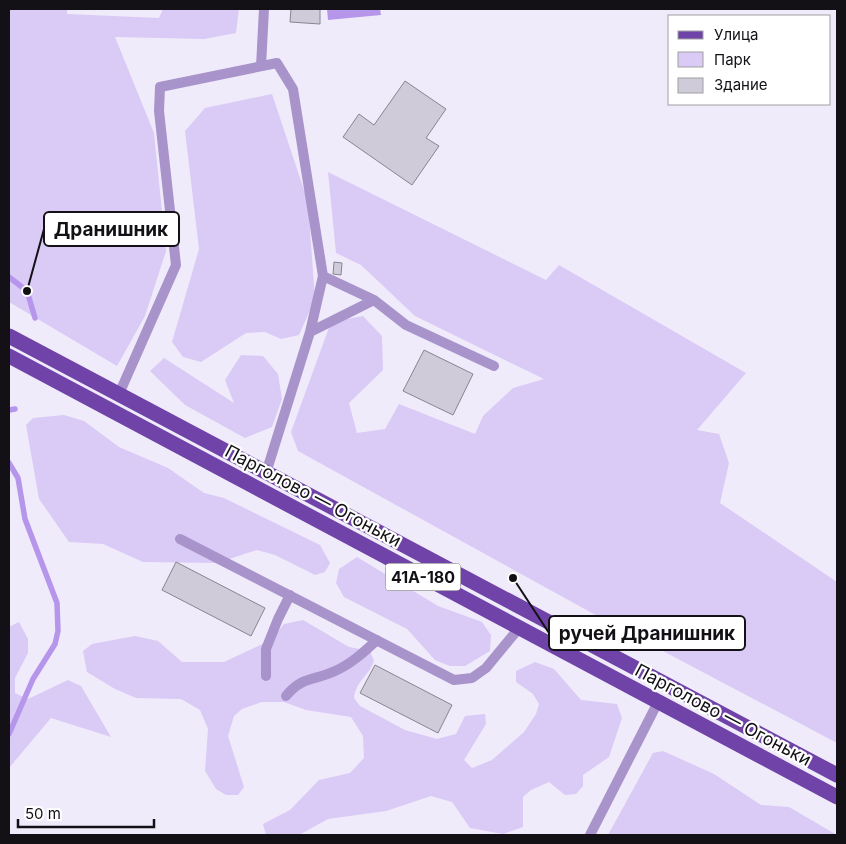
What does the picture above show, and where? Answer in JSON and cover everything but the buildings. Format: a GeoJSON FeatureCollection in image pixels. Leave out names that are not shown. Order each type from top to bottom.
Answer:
{"type":"FeatureCollection","features":[{"type":"Feature","properties":{"kind":"main road","name":"Парголово — Огоньки"},"geometry":{"type":"LineString","coordinates":[[9,336],[266,474],[532,612],[837,775]]}},
{"type":"Feature","properties":{"kind":"main road","name":"Парголово — Огоньки"},"geometry":{"type":"LineString","coordinates":[[9,356],[837,797]]}},
{"type":"Feature","properties":{"kind":"lane"},"geometry":{"type":"LineString","coordinates":[[261,66],[264,9]]}},
{"type":"Feature","properties":{"kind":"lane"},"geometry":{"type":"LineString","coordinates":[[119,394],[176,265],[159,111],[160,87],[277,63],[293,89],[323,276],[310,332],[266,474]]}},
{"type":"Feature","properties":{"kind":"lane"},"geometry":{"type":"LineString","coordinates":[[323,276],[374,300],[406,325],[494,366]]}},
{"type":"Feature","properties":{"kind":"lane"},"geometry":{"type":"LineString","coordinates":[[310,332],[374,300]]}},
{"type":"Feature","properties":{"kind":"lane"},"geometry":{"type":"LineString","coordinates":[[180,539],[454,680],[472,678],[486,668],[519,628]]}},
{"type":"Feature","properties":{"kind":"lane"},"geometry":{"type":"LineString","coordinates":[[266,676],[266,649],[290,595]]}},
{"type":"Feature","properties":{"kind":"lane"},"geometry":{"type":"LineString","coordinates":[[286,696],[294,687],[334,672],[352,662],[377,640]]}},
{"type":"Feature","properties":{"kind":"lane"},"geometry":{"type":"LineString","coordinates":[[590,835],[658,702]]}},
{"type":"Feature","properties":{"kind":"green space"},"geometry":{"type":"Polygon","coordinates":[[[9,9],[67,9],[67,14],[159,18],[163,9],[239,9],[236,33],[204,39],[115,37],[154,133],[166,251],[145,316],[117,366],[9,302],[9,9]]]}},
{"type":"Feature","properties":{"kind":"green space"},"geometry":{"type":"Polygon","coordinates":[[[272,94],[308,202],[315,299],[299,335],[281,339],[265,332],[246,333],[201,362],[183,357],[172,342],[199,249],[185,131],[205,108],[272,94]]]}},
{"type":"Feature","properties":{"kind":"green space"},"geometry":{"type":"Polygon","coordinates":[[[328,172],[546,280],[559,265],[746,373],[697,430],[719,434],[729,463],[720,503],[837,582],[837,743],[610,623],[298,451],[291,432],[331,322],[363,316],[382,336],[383,370],[349,403],[357,433],[385,429],[399,404],[475,434],[483,416],[513,388],[544,379],[415,316],[361,265],[336,253],[328,172]]]}},
{"type":"Feature","properties":{"kind":"green space"},"geometry":{"type":"Polygon","coordinates":[[[241,355],[263,356],[278,374],[282,399],[272,427],[245,438],[185,405],[150,371],[164,358],[234,403],[225,380],[241,355]]]}},
{"type":"Feature","properties":{"kind":"green space"},"geometry":{"type":"Polygon","coordinates":[[[64,415],[84,421],[119,447],[168,468],[204,493],[224,498],[320,545],[330,563],[325,572],[315,575],[275,555],[257,550],[217,563],[143,562],[103,544],[69,542],[39,499],[26,425],[33,418],[64,415]]]}},
{"type":"Feature","properties":{"kind":"green space"},"geometry":{"type":"Polygon","coordinates":[[[357,557],[438,606],[482,622],[491,635],[490,651],[465,666],[450,666],[435,660],[407,629],[344,597],[336,583],[339,569],[357,557]]]}},
{"type":"Feature","properties":{"kind":"green space"},"geometry":{"type":"Polygon","coordinates":[[[303,620],[349,647],[370,651],[374,661],[357,687],[354,698],[360,706],[405,730],[437,739],[456,734],[465,716],[485,714],[486,724],[464,760],[472,768],[492,760],[524,732],[536,714],[539,704],[533,694],[516,682],[516,671],[535,662],[554,669],[581,700],[617,704],[622,718],[609,757],[583,775],[583,786],[576,794],[565,795],[549,782],[531,790],[523,797],[523,827],[503,834],[470,828],[452,802],[431,796],[386,811],[328,819],[299,835],[266,835],[263,824],[290,810],[319,780],[350,773],[364,758],[363,736],[351,717],[306,710],[284,702],[262,702],[242,709],[234,716],[228,736],[244,787],[238,795],[226,795],[216,789],[205,771],[208,729],[200,710],[181,699],[136,698],[115,689],[87,672],[83,651],[92,644],[135,636],[158,641],[182,662],[224,662],[271,640],[284,624],[303,620]]]}},
{"type":"Feature","properties":{"kind":"green space"},"geometry":{"type":"Polygon","coordinates":[[[19,622],[28,639],[28,653],[15,678],[15,693],[28,699],[68,680],[81,686],[111,737],[51,718],[9,768],[9,627],[19,622]]]}},
{"type":"Feature","properties":{"kind":"green space"},"geometry":{"type":"Polygon","coordinates":[[[663,751],[714,774],[761,805],[789,807],[837,835],[608,835],[653,753],[663,751]]]}},
{"type":"Feature","properties":{"kind":"shaded area"},"geometry":{"type":"Polygon","coordinates":[[[327,9],[380,9],[381,15],[328,20],[327,9]]]}},
{"type":"Feature","properties":{"kind":"waterway"},"geometry":{"type":"LineString","coordinates":[[9,277],[27,291],[35,318]]}},
{"type":"Feature","properties":{"kind":"waterway"},"geometry":{"type":"LineString","coordinates":[[9,410],[15,409]]}},
{"type":"Feature","properties":{"kind":"waterway"},"geometry":{"type":"LineString","coordinates":[[9,463],[18,478],[25,519],[57,603],[58,631],[55,644],[33,679],[9,734]]}},
{"type":"Feature","properties":{"kind":"place","name":"Дранишник"},"geometry":{"type":"Point","coordinates":[27,291]}},
{"type":"Feature","properties":{"kind":"place","name":"ручей Дранишник"},"geometry":{"type":"Point","coordinates":[513,578]}}]}
